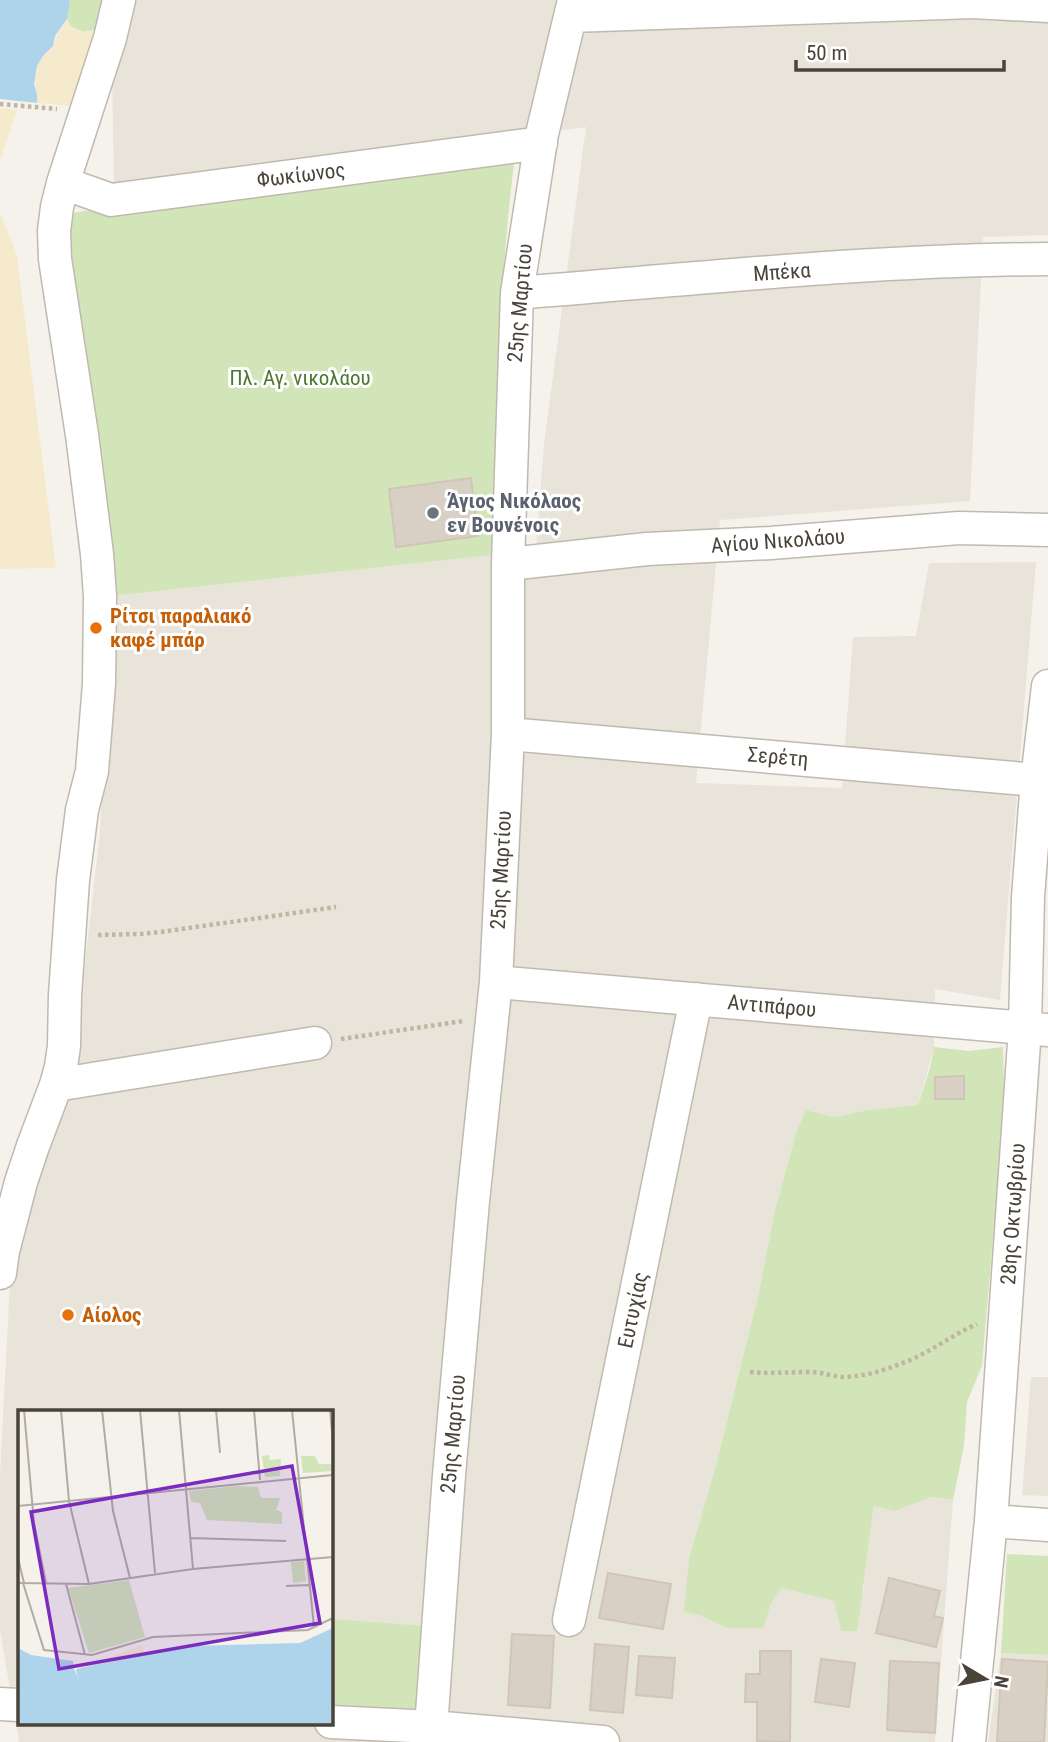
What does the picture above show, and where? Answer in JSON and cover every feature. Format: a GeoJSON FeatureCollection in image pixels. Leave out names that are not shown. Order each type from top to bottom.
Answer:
{"type":"FeatureCollection","features":[{"type":"Feature","properties":{"kind":"street"},"geometry":{"type":"LineString","coordinates":[[0,1273],[21,1182],[56,1085],[64,1046],[73,880],[80,819],[92,771],[99,684],[100,596],[83,449],[55,259],[54,231],[64,183],[120,0]]}},
{"type":"Feature","properties":{"kind":"street"},"geometry":{"type":"LineString","coordinates":[[572,8],[973,2],[1048,6]]}},
{"type":"Feature","properties":{"kind":"street","name":"25ης Μαρτίου"},"geometry":{"type":"LineString","coordinates":[[431,1735],[449,1475],[473,1201],[496,982],[508,734],[508,564],[517,293],[541,144],[572,8]]}},
{"type":"Feature","properties":{"kind":"street","name":"Φωκίωνος"},"geometry":{"type":"LineString","coordinates":[[64,183],[111,200],[541,144]]}},
{"type":"Feature","properties":{"kind":"street","name":"Μπέκα"},"geometry":{"type":"LineString","coordinates":[[517,293],[967,259],[1048,259]]}},
{"type":"Feature","properties":{"kind":"street","name":"Αγίου Νικολάου"},"geometry":{"type":"LineString","coordinates":[[508,564],[647,548],[771,543],[959,528],[1048,530]]}},
{"type":"Feature","properties":{"kind":"street","name":"28ης Οκτωβρίου"},"geometry":{"type":"LineString","coordinates":[[969,1742],[991,1521],[1006,1309],[1037,1029],[1028,897],[1043,781],[1048,686]]}},
{"type":"Feature","properties":{"kind":"street","name":"Σερέτη"},"geometry":{"type":"LineString","coordinates":[[508,734],[1043,781]]}},
{"type":"Feature","properties":{"kind":"street","name":"Αντιπάρου"},"geometry":{"type":"LineString","coordinates":[[496,982],[1037,1029]]}},
{"type":"Feature","properties":{"kind":"street","name":"Ευτυχίας"},"geometry":{"type":"LineString","coordinates":[[569,1620],[696,999]]}},
{"type":"Feature","properties":{"kind":"street"},"geometry":{"type":"LineString","coordinates":[[56,1085],[315,1043]]}},
{"type":"Feature","properties":{"kind":"street"},"geometry":{"type":"LineString","coordinates":[[991,1521],[1048,1525]]}},
{"type":"Feature","properties":{"kind":"street"},"geometry":{"type":"LineString","coordinates":[[0,1704],[18,1705]]}},
{"type":"Feature","properties":{"kind":"street"},"geometry":{"type":"LineString","coordinates":[[332,1722],[431,1735],[603,1742]]}},
{"type":"Feature","properties":{"kind":"path"},"geometry":{"type":"LineString","coordinates":[[0,104],[86,112]]}},
{"type":"Feature","properties":{"kind":"path"},"geometry":{"type":"LineString","coordinates":[[69,934],[139,934],[336,908]]}},
{"type":"Feature","properties":{"kind":"path"},"geometry":{"type":"LineString","coordinates":[[315,1043],[492,1017]]}},
{"type":"Feature","properties":{"kind":"path"},"geometry":{"type":"LineString","coordinates":[[750,1372],[818,1372],[840,1377],[864,1375],[907,1362],[1006,1309]]}},
{"type":"Feature","properties":{"kind":"shaded area"},"geometry":{"type":"Polygon","coordinates":[[[128,0],[1048,0],[1048,235],[983,237],[970,501],[720,520],[696,783],[842,788],[853,637],[916,636],[929,563],[1036,562],[1000,1000],[935,989],[934,1047],[918,1105],[868,1110],[834,1117],[806,1110],[797,1130],[775,1210],[758,1296],[716,1465],[689,1558],[685,1612],[727,1628],[762,1628],[771,1603],[781,1588],[834,1601],[841,1631],[863,1594],[874,1505],[895,1511],[932,1497],[953,1500],[935,1742],[19,1742],[0,1630],[0,1474],[10,1282],[76,1043],[100,831],[111,596],[493,555],[534,575],[544,444],[586,127],[114,191],[112,76],[128,0]]]}},
{"type":"Feature","properties":{"kind":"shaded area"},"geometry":{"type":"Polygon","coordinates":[[[1031,1377],[1048,1377],[1048,1496],[1022,1495],[1031,1377]]]}},
{"type":"Feature","properties":{"kind":"shaded area"},"geometry":{"type":"Polygon","coordinates":[[[1001,1653],[1048,1655],[1048,1742],[988,1742],[1001,1653]]]}},
{"type":"Feature","properties":{"kind":"green space"},"geometry":{"type":"Polygon","coordinates":[[[70,0],[108,0],[99,29],[84,32],[71,27],[67,19],[70,0]]]}},
{"type":"Feature","properties":{"kind":"green space","name":"Πλ. Αγ. νικολάου"},"geometry":{"type":"Polygon","coordinates":[[[516,148],[502,300],[493,555],[111,596],[65,214],[516,148]]]}},
{"type":"Feature","properties":{"kind":"green space"},"geometry":{"type":"Polygon","coordinates":[[[934,1047],[969,1051],[1003,1047],[1005,1136],[996,1202],[982,1366],[967,1402],[964,1446],[953,1500],[932,1497],[895,1511],[874,1506],[857,1631],[841,1631],[834,1601],[781,1588],[771,1603],[763,1628],[727,1628],[701,1616],[684,1612],[689,1558],[716,1465],[758,1296],[775,1210],[797,1130],[806,1110],[834,1117],[868,1110],[918,1105],[934,1047]]]}},
{"type":"Feature","properties":{"kind":"green space"},"geometry":{"type":"Polygon","coordinates":[[[1007,1554],[1048,1556],[1048,1655],[1001,1653],[1007,1554]]]}},
{"type":"Feature","properties":{"kind":"green space"},"geometry":{"type":"Polygon","coordinates":[[[332,1619],[425,1626],[420,1711],[332,1704],[332,1619]]]}},
{"type":"Feature","properties":{"kind":"sand"},"geometry":{"type":"Polygon","coordinates":[[[67,19],[76,30],[90,32],[99,29],[73,106],[37,103],[35,77],[38,64],[51,48],[67,19]]]}},
{"type":"Feature","properties":{"kind":"sand"},"geometry":{"type":"Polygon","coordinates":[[[0,108],[17,110],[0,160],[0,108]]]}},
{"type":"Feature","properties":{"kind":"sand"},"geometry":{"type":"Polygon","coordinates":[[[0,213],[17,255],[56,568],[0,569],[0,213]]]}},
{"type":"Feature","properties":{"kind":"water"},"geometry":{"type":"Polygon","coordinates":[[[0,0],[70,0],[67,19],[55,36],[53,46],[37,66],[34,84],[37,103],[0,99],[0,0]]]}},
{"type":"Feature","properties":{"kind":"building","name":"Άγιος Νικόλαος εν Βουνένοις"},"geometry":{"type":"Polygon","coordinates":[[[471,478],[478,536],[396,547],[389,489],[471,478]]]}},
{"type":"Feature","properties":{"kind":"building"},"geometry":{"type":"Polygon","coordinates":[[[964,1076],[964,1099],[935,1099],[935,1077],[964,1076]]]}},
{"type":"Feature","properties":{"kind":"building"},"geometry":{"type":"Polygon","coordinates":[[[608,1573],[671,1584],[663,1629],[599,1618],[608,1573]]]}},
{"type":"Feature","properties":{"kind":"building"},"geometry":{"type":"Polygon","coordinates":[[[889,1578],[940,1591],[934,1616],[943,1618],[936,1647],[876,1633],[889,1578]]]}},
{"type":"Feature","properties":{"kind":"building"},"geometry":{"type":"Polygon","coordinates":[[[512,1634],[554,1636],[550,1708],[508,1705],[512,1634]]]}},
{"type":"Feature","properties":{"kind":"building"},"geometry":{"type":"Polygon","coordinates":[[[595,1644],[629,1647],[623,1713],[590,1710],[595,1644]]]}},
{"type":"Feature","properties":{"kind":"building"},"geometry":{"type":"Polygon","coordinates":[[[760,1651],[791,1651],[790,1742],[757,1741],[757,1702],[745,1702],[746,1674],[760,1674],[760,1651]]]}},
{"type":"Feature","properties":{"kind":"building"},"geometry":{"type":"Polygon","coordinates":[[[639,1656],[675,1658],[672,1698],[636,1695],[639,1656]]]}},
{"type":"Feature","properties":{"kind":"building"},"geometry":{"type":"Polygon","coordinates":[[[821,1659],[855,1663],[849,1707],[815,1702],[821,1659]]]}},
{"type":"Feature","properties":{"kind":"building"},"geometry":{"type":"Polygon","coordinates":[[[1002,1659],[1048,1662],[1044,1742],[997,1742],[1002,1659]]]}},
{"type":"Feature","properties":{"kind":"building"},"geometry":{"type":"Polygon","coordinates":[[[890,1661],[939,1663],[935,1733],[887,1730],[890,1661]]]}},
{"type":"Feature","properties":{"kind":"place","name":"Άγιος Νικόλαος εν Βουνένοις"},"geometry":{"type":"Point","coordinates":[433,513]}},
{"type":"Feature","properties":{"kind":"place","name":"Ρίτσι παραλιακό καφέ μπάρ"},"geometry":{"type":"Point","coordinates":[96,628]}},
{"type":"Feature","properties":{"kind":"place","name":"Αίολος"},"geometry":{"type":"Point","coordinates":[68,1315]}}]}
